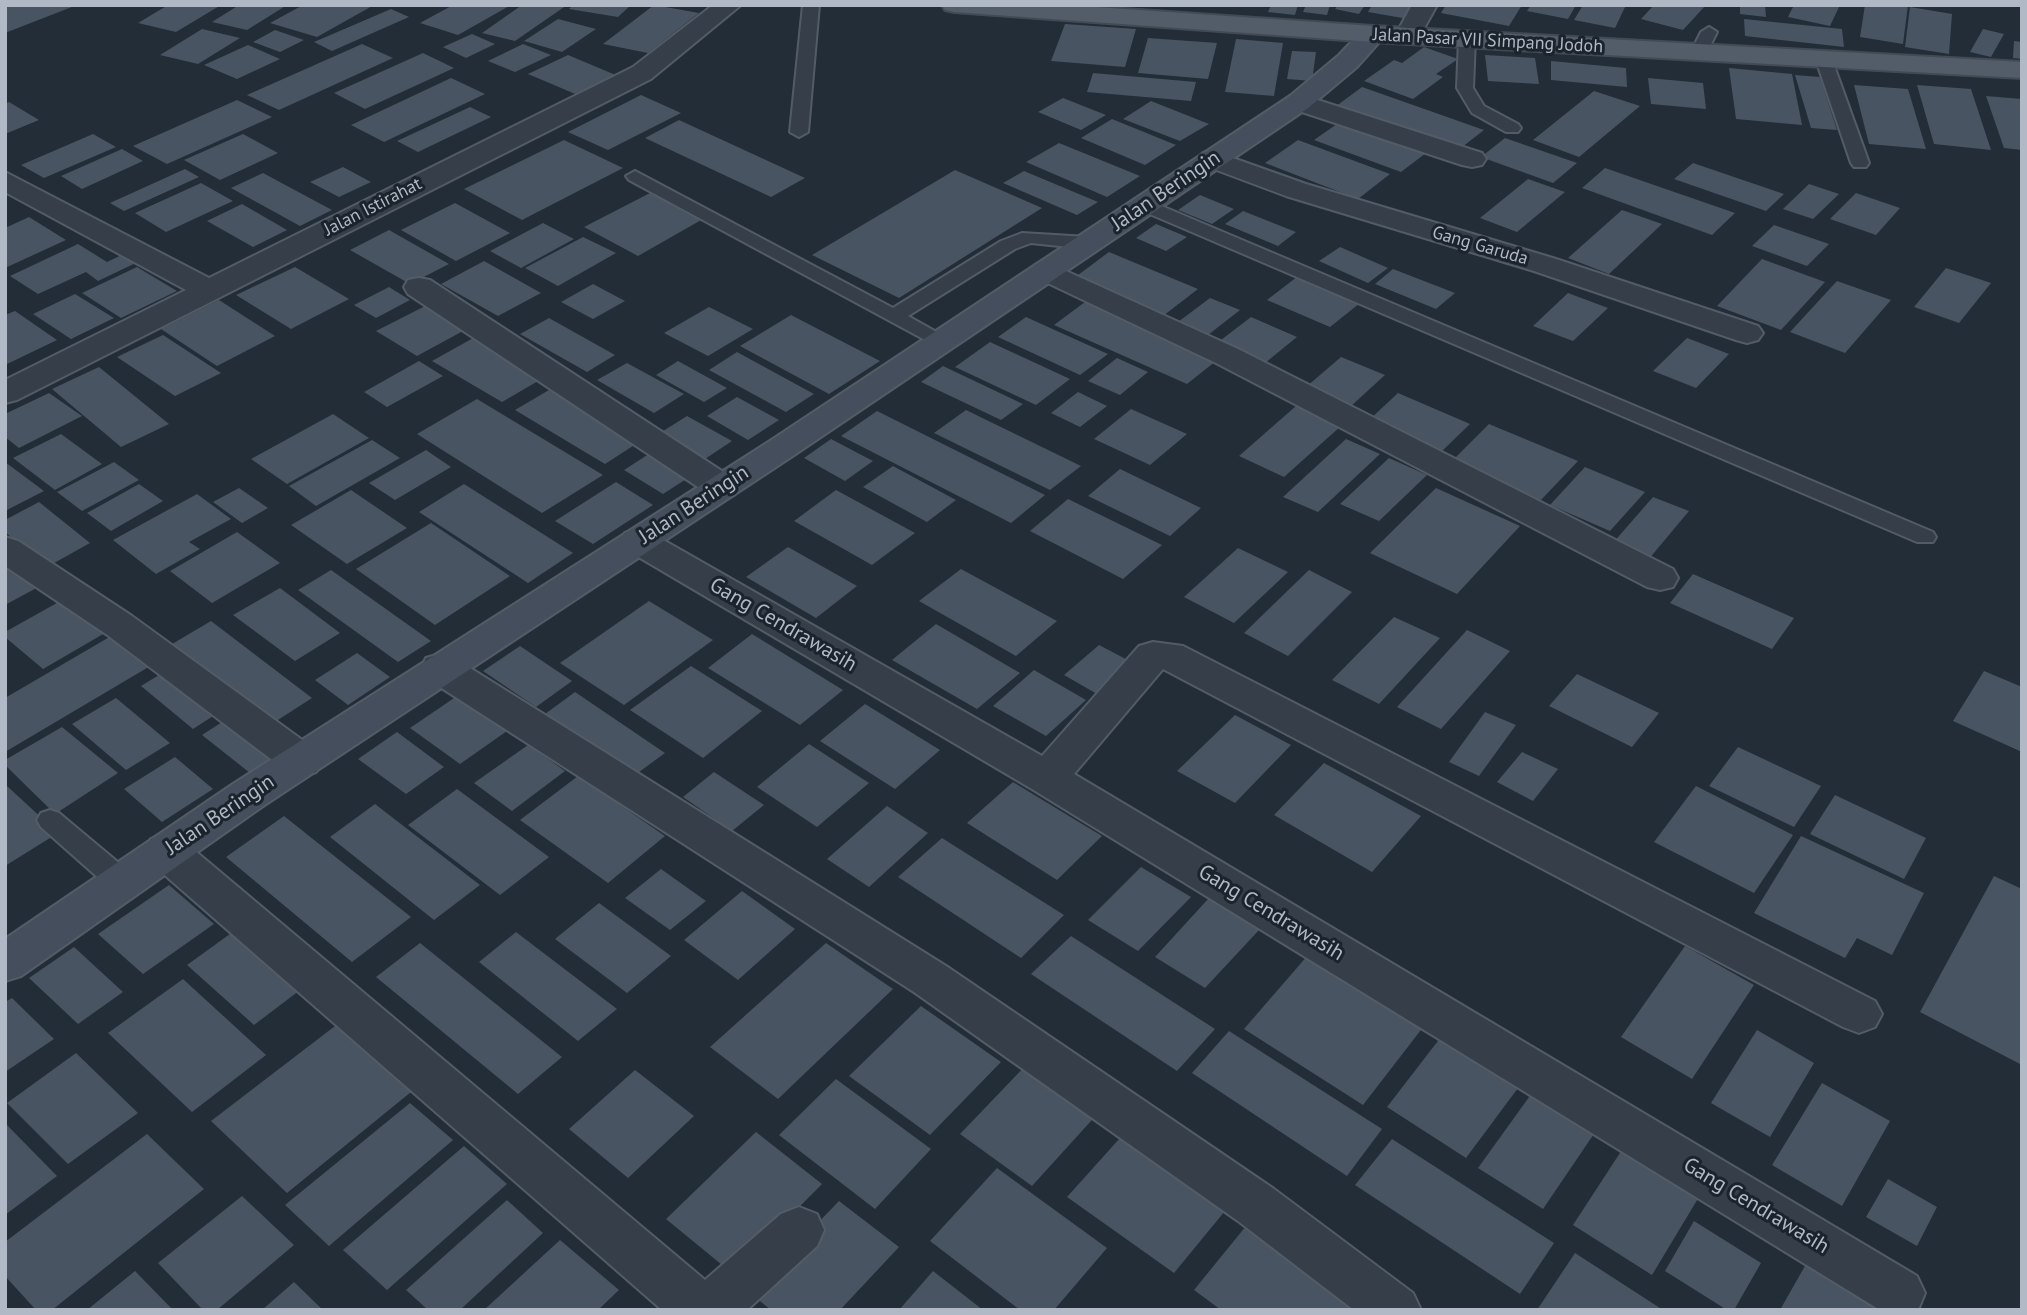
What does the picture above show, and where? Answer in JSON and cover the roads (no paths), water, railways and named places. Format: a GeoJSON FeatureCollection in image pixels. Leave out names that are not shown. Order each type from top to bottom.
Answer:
{"type":"FeatureCollection","features":[{"type":"Feature","properties":{"kind":"main road","name":"Jalan Pasar VII Simpang Jodoh"},"geometry":{"type":"LineString","coordinates":[[954,5],[1078,9],[1373,34],[1467,39],[1704,42],[1824,60],[2022,70]]}},
{"type":"Feature","properties":{"kind":"street","name":"Jalan Istirahat"},"geometry":{"type":"LineString","coordinates":[[5,393],[642,72],[729,5]]}},
{"type":"Feature","properties":{"kind":"street"},"geometry":{"type":"LineString","coordinates":[[1408,36],[1424,5]]}},
{"type":"Feature","properties":{"kind":"street","name":"Jalan Beringin"},"geometry":{"type":"LineString","coordinates":[[5,963],[166,851],[440,668],[722,487],[1299,102],[1348,61],[1373,34]]}},
{"type":"Feature","properties":{"kind":"street"},"geometry":{"type":"LineString","coordinates":[[1299,102],[1472,159]]}},
{"type":"Feature","properties":{"kind":"street","name":"Gang Garuda"},"geometry":{"type":"LineString","coordinates":[[1213,159],[1296,190],[1545,265],[1747,334]]}},
{"type":"Feature","properties":{"kind":"street"},"geometry":{"type":"LineString","coordinates":[[5,180],[208,290]]}},
{"type":"Feature","properties":{"kind":"street"},"geometry":{"type":"LineString","coordinates":[[1046,271],[1227,356],[1660,578]]}},
{"type":"Feature","properties":{"kind":"street"},"geometry":{"type":"LineString","coordinates":[[419,287],[722,487]]}},
{"type":"Feature","properties":{"kind":"street","name":"Gang Cendrawasih"},"geometry":{"type":"LineString","coordinates":[[639,541],[1047,778],[1899,1293]]}},
{"type":"Feature","properties":{"kind":"street"},"geometry":{"type":"LineString","coordinates":[[5,549],[119,625],[302,761]]}},
{"type":"Feature","properties":{"kind":"street"},"geometry":{"type":"LineString","coordinates":[[1047,778],[1153,655],[1169,655],[1859,1014]]}},
{"type":"Feature","properties":{"kind":"street"},"geometry":{"type":"LineString","coordinates":[[440,668],[930,979],[1256,1205],[1395,1310]]}},
{"type":"Feature","properties":{"kind":"street"},"geometry":{"type":"LineString","coordinates":[[166,851],[701,1310]]}},
{"type":"Feature","properties":{"kind":"street"},"geometry":{"type":"LineString","coordinates":[[709,1310],[799,1230]]}},
{"type":"Feature","properties":{"kind":"lane"},"geometry":{"type":"LineString","coordinates":[[799,131],[811,5]]}},
{"type":"Feature","properties":{"kind":"lane"},"geometry":{"type":"LineString","coordinates":[[1467,39],[1465,88],[1478,109],[1513,128]]}},
{"type":"Feature","properties":{"kind":"lane"},"geometry":{"type":"LineString","coordinates":[[1824,60],[1860,163]]}},
{"type":"Feature","properties":{"kind":"lane"},"geometry":{"type":"LineString","coordinates":[[635,176],[940,342]]}},
{"type":"Feature","properties":{"kind":"lane"},"geometry":{"type":"LineString","coordinates":[[1145,205],[1925,537]]}},
{"type":"Feature","properties":{"kind":"lane"},"geometry":{"type":"LineString","coordinates":[[893,317],[1008,245],[1029,237],[1088,243]]}},
{"type":"Feature","properties":{"kind":"lane"},"geometry":{"type":"LineString","coordinates":[[50,820],[122,882]]}}]}
